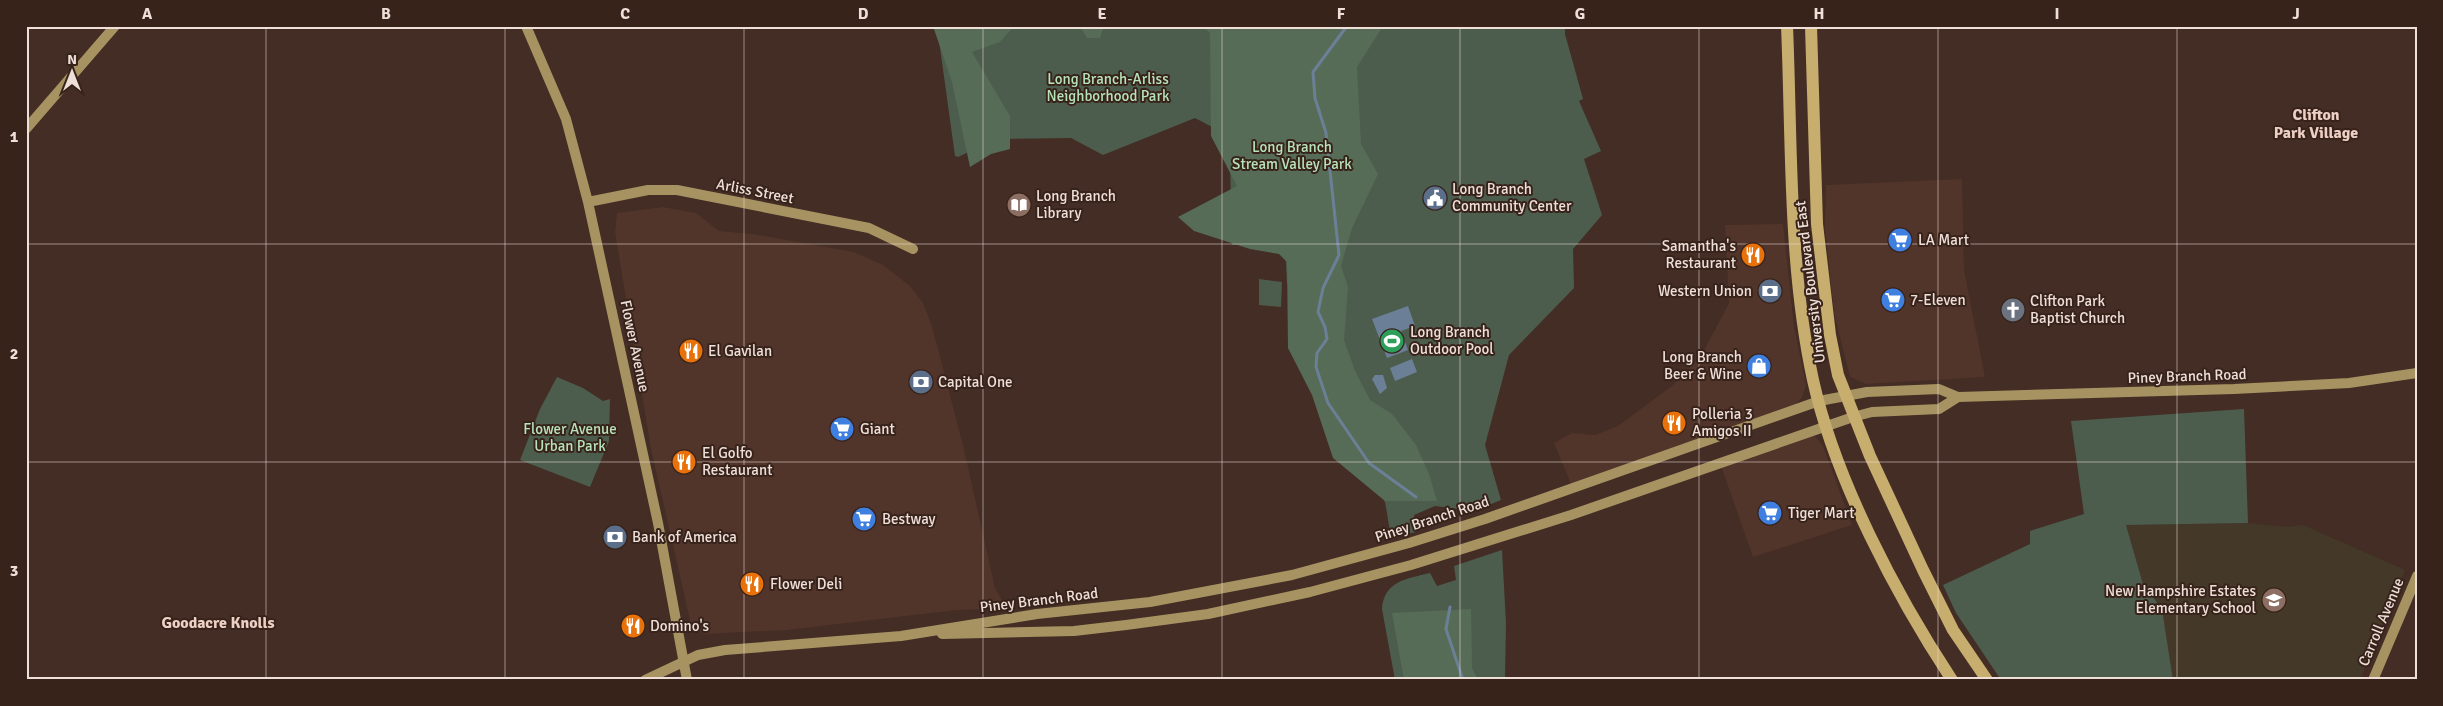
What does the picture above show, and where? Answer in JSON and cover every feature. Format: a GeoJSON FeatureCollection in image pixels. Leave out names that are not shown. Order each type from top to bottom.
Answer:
{"type":"FeatureCollection","features":[{"type":"Feature","properties":{"kind":"main road"},"geometry":{"type":"LineString","coordinates":[[26,129],[92,55],[115,26]]}},
{"type":"Feature","properties":{"kind":"main road","name":"Flower Avenue"},"geometry":{"type":"LineString","coordinates":[[526,26],[566,119],[588,202],[658,523],[687,680]]}},
{"type":"Feature","properties":{"kind":"main road","name":"University Boulevard East"},"geometry":{"type":"LineString","coordinates":[[1787,26],[1790,152],[1799,292],[1819,401],[1826,425],[1859,509],[1898,589],[1952,680]]}},
{"type":"Feature","properties":{"kind":"main road","name":"University Boulevard East"},"geometry":{"type":"LineString","coordinates":[[1811,26],[1817,224],[1830,335],[1838,375],[1853,417],[1950,624],[1987,680]]}},
{"type":"Feature","properties":{"kind":"main road","name":"Arliss Street"},"geometry":{"type":"LineString","coordinates":[[588,202],[648,190],[677,190],[868,228],[913,249]]}},
{"type":"Feature","properties":{"kind":"main road","name":"Piney Branch Road"},"geometry":{"type":"LineString","coordinates":[[901,636],[1037,614],[1150,602],[1292,575],[1353,560],[1484,519],[1819,401],[1845,394],[1939,389],[1958,397],[2272,387],[2349,383],[2417,373]]}},
{"type":"Feature","properties":{"kind":"main road","name":"Piney Branch Road"},"geometry":{"type":"LineString","coordinates":[[645,680],[698,655],[726,650],[901,636],[1098,629],[1208,614],[1359,580],[1570,515],[1853,417],[1872,412],[1939,409],[1958,397]]}},
{"type":"Feature","properties":{"kind":"main road","name":"Carroll Avenue"},"geometry":{"type":"LineString","coordinates":[[2373,680],[2417,576]]}},
{"type":"Feature","properties":{"kind":"main road"},"geometry":{"type":"LineString","coordinates":[[1037,614],[1040,632]]}},
{"type":"Feature","properties":{"kind":"shaded area"},"geometry":{"type":"Polygon","coordinates":[[[1962,179],[1964,270],[1985,377],[1866,384],[1850,377],[1835,317],[1831,285],[1825,228],[1826,185],[1962,179]]]}},
{"type":"Feature","properties":{"kind":"shaded area"},"geometry":{"type":"Polygon","coordinates":[[[663,207],[696,213],[719,231],[753,234],[854,252],[883,265],[910,286],[923,303],[932,326],[964,449],[995,588],[1003,602],[986,609],[957,610],[787,630],[704,634],[692,629],[651,449],[615,232],[617,213],[663,207]]]}},
{"type":"Feature","properties":{"kind":"shaded area"},"geometry":{"type":"Polygon","coordinates":[[[1783,224],[1794,326],[1806,385],[1802,398],[1793,406],[1571,484],[1554,443],[1572,433],[1595,435],[1618,426],[1673,385],[1701,356],[1729,303],[1725,225],[1783,224]]]}},
{"type":"Feature","properties":{"kind":"shaded area"},"geometry":{"type":"Polygon","coordinates":[[[1807,434],[1816,437],[1823,446],[1852,525],[1753,557],[1720,463],[1807,434]]]}},
{"type":"Feature","properties":{"kind":"shaded area","name":"New Hampshire Estates Elementary School"},"geometry":{"type":"Polygon","coordinates":[[[2248,523],[2286,527],[2303,525],[2405,570],[2360,680],[2173,680],[2162,609],[2143,584],[2126,525],[2248,523]]]}},
{"type":"Feature","properties":{"kind":"green space"},"geometry":{"type":"Polygon","coordinates":[[[933,26],[1014,26],[1000,42],[972,52],[1010,116],[1010,149],[991,154],[970,167],[952,82],[933,26]]]}},
{"type":"Feature","properties":{"kind":"green space"},"geometry":{"type":"Polygon","coordinates":[[[937,26],[1565,26],[1565,34],[1583,99],[1579,101],[1601,151],[1584,159],[1602,215],[1573,249],[1574,288],[1509,355],[1485,445],[1501,500],[1474,511],[1435,506],[1414,515],[1416,532],[1392,537],[1382,493],[1287,283],[1285,245],[1232,245],[1230,162],[1216,129],[1195,118],[1103,155],[1071,138],[996,139],[958,157],[955,156],[937,26]]]}},
{"type":"Feature","properties":{"kind":"green space"},"geometry":{"type":"Polygon","coordinates":[[[1080,26],[1104,26],[1100,38],[1087,38],[1080,26]]]}},
{"type":"Feature","properties":{"kind":"green space","name":"Long Branch Stream Valley Park"},"geometry":{"type":"Polygon","coordinates":[[[1203,26],[1383,26],[1357,67],[1361,144],[1378,174],[1352,228],[1341,266],[1348,287],[1344,340],[1355,371],[1370,400],[1392,414],[1416,445],[1429,474],[1437,501],[1385,501],[1333,458],[1312,395],[1288,348],[1287,262],[1279,254],[1250,249],[1194,231],[1178,217],[1237,186],[1211,136],[1210,33],[1203,26]]]}},
{"type":"Feature","properties":{"kind":"green space"},"geometry":{"type":"Polygon","coordinates":[[[1259,279],[1282,282],[1281,307],[1259,305],[1259,279]]]}},
{"type":"Feature","properties":{"kind":"green space","name":"Flower Avenue Urban Park"},"geometry":{"type":"Polygon","coordinates":[[[557,377],[583,388],[603,401],[610,399],[609,441],[590,487],[520,460],[540,409],[557,377]]]}},
{"type":"Feature","properties":{"kind":"green space"},"geometry":{"type":"Polygon","coordinates":[[[2244,409],[2248,523],[2126,525],[2143,584],[2162,609],[2173,680],[2001,680],[1956,613],[1943,585],[2030,544],[2030,531],[2084,514],[2071,421],[2244,409]]]}},
{"type":"Feature","properties":{"kind":"green space"},"geometry":{"type":"Polygon","coordinates":[[[1502,550],[1506,623],[1505,680],[1395,680],[1382,609],[1387,592],[1398,583],[1430,573],[1437,586],[1456,580],[1454,566],[1502,550]]]}},
{"type":"Feature","properties":{"kind":"green space"},"geometry":{"type":"Polygon","coordinates":[[[1471,609],[1472,668],[1478,680],[1404,680],[1392,613],[1471,609]]]}},
{"type":"Feature","properties":{"kind":"water","name":"Long Branch Outdoor Pool"},"geometry":{"type":"Polygon","coordinates":[[[1408,306],[1415,326],[1401,331],[1408,350],[1387,358],[1372,319],[1408,306]]]}},
{"type":"Feature","properties":{"kind":"water"},"geometry":{"type":"Polygon","coordinates":[[[1412,359],[1417,372],[1395,381],[1390,368],[1412,359]]]}},
{"type":"Feature","properties":{"kind":"water"},"geometry":{"type":"Polygon","coordinates":[[[1375,375],[1383,375],[1387,388],[1380,394],[1372,379],[1375,375]]]}},
{"type":"Feature","properties":{"kind":"waterway"},"geometry":{"type":"LineString","coordinates":[[1347,26],[1313,72],[1315,98],[1326,133],[1339,255],[1323,288],[1318,312],[1325,327],[1327,339],[1317,353],[1316,367],[1328,403],[1369,463],[1416,497]]}},
{"type":"Feature","properties":{"kind":"waterway"},"geometry":{"type":"LineString","coordinates":[[1450,607],[1446,629],[1463,680]]}},
{"type":"Feature","properties":{"kind":"place","name":"Long Branch Community Center"},"geometry":{"type":"Point","coordinates":[1435,198]}},
{"type":"Feature","properties":{"kind":"place","name":"Long Branch Library"},"geometry":{"type":"Point","coordinates":[1019,205]}},
{"type":"Feature","properties":{"kind":"place","name":"LA Mart"},"geometry":{"type":"Point","coordinates":[1900,240]}},
{"type":"Feature","properties":{"kind":"place","name":"Samantha's Restaurant"},"geometry":{"type":"Point","coordinates":[1753,255]}},
{"type":"Feature","properties":{"kind":"place","name":"Western Union"},"geometry":{"type":"Point","coordinates":[1770,291]}},
{"type":"Feature","properties":{"kind":"place","name":"7-Eleven"},"geometry":{"type":"Point","coordinates":[1893,300]}},
{"type":"Feature","properties":{"kind":"place","name":"Clifton Park Baptist Church"},"geometry":{"type":"Point","coordinates":[2013,310]}},
{"type":"Feature","properties":{"kind":"place","name":"Long Branch Outdoor Pool"},"geometry":{"type":"Point","coordinates":[1392,341]}},
{"type":"Feature","properties":{"kind":"place","name":"El Gavilan"},"geometry":{"type":"Point","coordinates":[691,351]}},
{"type":"Feature","properties":{"kind":"place","name":"Long Branch Beer & Wine"},"geometry":{"type":"Point","coordinates":[1759,366]}},
{"type":"Feature","properties":{"kind":"place","name":"Capital One"},"geometry":{"type":"Point","coordinates":[921,382]}},
{"type":"Feature","properties":{"kind":"place","name":"Polleria 3 Amigos II"},"geometry":{"type":"Point","coordinates":[1674,423]}},
{"type":"Feature","properties":{"kind":"place","name":"Giant"},"geometry":{"type":"Point","coordinates":[842,429]}},
{"type":"Feature","properties":{"kind":"place","name":"El Golfo Restaurant"},"geometry":{"type":"Point","coordinates":[684,462]}},
{"type":"Feature","properties":{"kind":"place","name":"Tiger Mart"},"geometry":{"type":"Point","coordinates":[1770,513]}},
{"type":"Feature","properties":{"kind":"place","name":"Bestway"},"geometry":{"type":"Point","coordinates":[864,519]}},
{"type":"Feature","properties":{"kind":"place","name":"Bank of America"},"geometry":{"type":"Point","coordinates":[615,537]}},
{"type":"Feature","properties":{"kind":"place","name":"Flower Deli"},"geometry":{"type":"Point","coordinates":[752,584]}},
{"type":"Feature","properties":{"kind":"place","name":"New Hampshire Estates Elementary School"},"geometry":{"type":"Point","coordinates":[2274,600]}},
{"type":"Feature","properties":{"kind":"place","name":"Domino's"},"geometry":{"type":"Point","coordinates":[633,626]}},
{"type":"Feature","properties":{"kind":"district","name":"Clifton Park Village"},"geometry":{"type":"Point","coordinates":[2316,124]}},
{"type":"Feature","properties":{"kind":"district","name":"Goodacre Knolls"},"geometry":{"type":"Point","coordinates":[218,623]}},
{"type":"Feature","properties":{"kind":"park label","name":"Long Branch-Arliss Neighborhood Park"},"geometry":{"type":"Point","coordinates":[1108,88]}}]}
